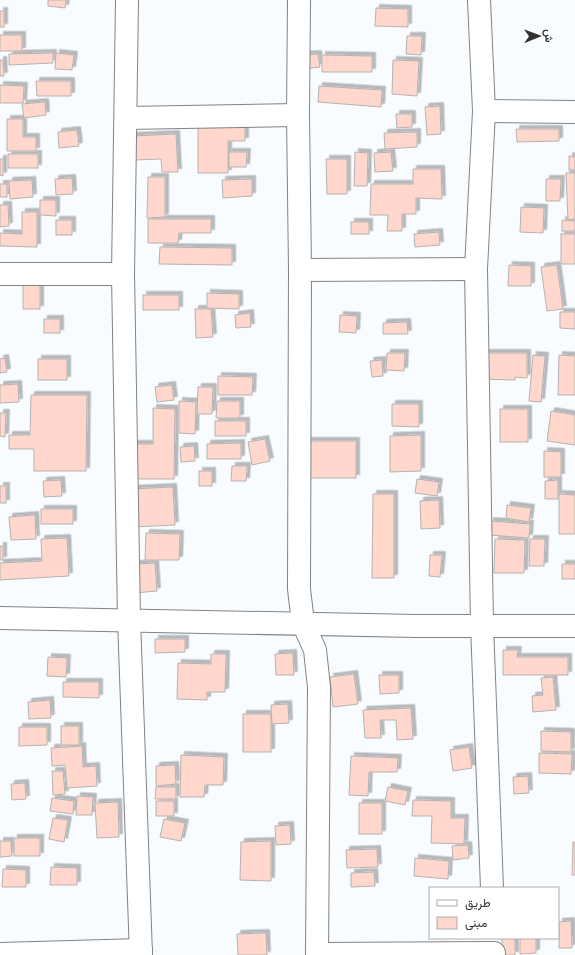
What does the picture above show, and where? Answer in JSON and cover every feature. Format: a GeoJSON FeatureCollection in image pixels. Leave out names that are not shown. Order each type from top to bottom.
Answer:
{"type":"FeatureCollection","features":[{"type":"Feature","properties":{"kind":"street"},"geometry":{"type":"LineString","coordinates":[[0,954],[141,952],[128,619],[123,274],[127,0]]}},
{"type":"Feature","properties":{"kind":"street"},"geometry":{"type":"LineString","coordinates":[[299,0],[299,589],[303,623],[314,650],[318,687],[317,955],[494,949]]}},
{"type":"Feature","properties":{"kind":"street"},"geometry":{"type":"LineString","coordinates":[[479,0],[484,111],[476,269],[482,625],[492,887]]}},
{"type":"Feature","properties":{"kind":"street"},"geometry":{"type":"LineString","coordinates":[[484,111],[575,112]]}},
{"type":"Feature","properties":{"kind":"street"},"geometry":{"type":"LineString","coordinates":[[126,118],[298,115]]}},
{"type":"Feature","properties":{"kind":"street"},"geometry":{"type":"LineString","coordinates":[[300,270],[476,269]]}},
{"type":"Feature","properties":{"kind":"street"},"geometry":{"type":"LineString","coordinates":[[0,274],[123,274]]}},
{"type":"Feature","properties":{"kind":"street"},"geometry":{"type":"LineString","coordinates":[[0,618],[575,626]]}},
{"type":"Feature","properties":{"kind":"building"},"geometry":{"type":"Polygon","coordinates":[[[48,0],[66,0],[65,8],[48,6],[48,0]]]}},
{"type":"Feature","properties":{"kind":"building"},"geometry":{"type":"Polygon","coordinates":[[[376,8],[408,9],[408,27],[375,26],[376,8]]]}},
{"type":"Feature","properties":{"kind":"building"},"geometry":{"type":"Polygon","coordinates":[[[0,11],[4,11],[4,27],[0,27],[0,11]]]}},
{"type":"Feature","properties":{"kind":"building"},"geometry":{"type":"Polygon","coordinates":[[[0,35],[22,35],[22,51],[0,51],[0,35]]]}},
{"type":"Feature","properties":{"kind":"building"},"geometry":{"type":"Polygon","coordinates":[[[407,36],[422,36],[421,55],[406,54],[407,36]]]}},
{"type":"Feature","properties":{"kind":"building"},"geometry":{"type":"Polygon","coordinates":[[[53,53],[53,63],[9,65],[9,54],[53,53]]]}},
{"type":"Feature","properties":{"kind":"building"},"geometry":{"type":"Polygon","coordinates":[[[56,53],[74,55],[72,70],[55,69],[56,53]]]}},
{"type":"Feature","properties":{"kind":"building"},"geometry":{"type":"Polygon","coordinates":[[[318,54],[320,67],[302,69],[301,55],[318,54]]]}},
{"type":"Feature","properties":{"kind":"building"},"geometry":{"type":"Polygon","coordinates":[[[322,55],[372,56],[372,72],[322,72],[322,55]]]}},
{"type":"Feature","properties":{"kind":"building"},"geometry":{"type":"Polygon","coordinates":[[[0,60],[3,60],[4,76],[0,76],[0,60]]]}},
{"type":"Feature","properties":{"kind":"building"},"geometry":{"type":"Polygon","coordinates":[[[393,60],[419,61],[417,96],[392,94],[393,60]]]}},
{"type":"Feature","properties":{"kind":"building"},"geometry":{"type":"Polygon","coordinates":[[[36,81],[71,81],[71,96],[37,96],[36,81]]]}},
{"type":"Feature","properties":{"kind":"building"},"geometry":{"type":"Polygon","coordinates":[[[0,85],[24,86],[23,103],[0,103],[0,85]]]}},
{"type":"Feature","properties":{"kind":"building"},"geometry":{"type":"Polygon","coordinates":[[[319,86],[382,90],[381,107],[318,102],[319,86]]]}},
{"type":"Feature","properties":{"kind":"building"},"geometry":{"type":"Polygon","coordinates":[[[45,102],[46,115],[24,118],[22,104],[45,102]]]}},
{"type":"Feature","properties":{"kind":"building"},"geometry":{"type":"Polygon","coordinates":[[[440,106],[441,134],[427,135],[425,107],[440,106]]]}},
{"type":"Feature","properties":{"kind":"building"},"geometry":{"type":"Polygon","coordinates":[[[396,114],[412,114],[412,127],[397,128],[396,114]]]}},
{"type":"Feature","properties":{"kind":"building"},"geometry":{"type":"Polygon","coordinates":[[[7,119],[23,119],[23,137],[36,137],[36,151],[7,151],[7,119]]]}},
{"type":"Feature","properties":{"kind":"building"},"geometry":{"type":"Polygon","coordinates":[[[198,126],[245,126],[245,141],[228,141],[228,173],[198,173],[198,126]]]}},
{"type":"Feature","properties":{"kind":"building"},"geometry":{"type":"Polygon","coordinates":[[[516,129],[559,129],[559,141],[517,142],[516,129]]]}},
{"type":"Feature","properties":{"kind":"building"},"geometry":{"type":"Polygon","coordinates":[[[77,130],[79,146],[59,148],[58,132],[77,130]]]}},
{"type":"Feature","properties":{"kind":"building"},"geometry":{"type":"Polygon","coordinates":[[[417,132],[417,147],[385,149],[384,133],[417,132]]]}},
{"type":"Feature","properties":{"kind":"building"},"geometry":{"type":"Polygon","coordinates":[[[176,134],[178,172],[162,172],[161,159],[134,160],[133,136],[176,134]]]}},
{"type":"Feature","properties":{"kind":"building"},"geometry":{"type":"Polygon","coordinates":[[[229,152],[247,152],[246,167],[229,167],[229,152]]]}},
{"type":"Feature","properties":{"kind":"building"},"geometry":{"type":"Polygon","coordinates":[[[355,152],[368,153],[367,186],[354,186],[355,152]]]}},
{"type":"Feature","properties":{"kind":"building"},"geometry":{"type":"Polygon","coordinates":[[[391,152],[393,171],[375,172],[374,153],[391,152]]]}},
{"type":"Feature","properties":{"kind":"building"},"geometry":{"type":"Polygon","coordinates":[[[8,154],[38,154],[38,168],[8,168],[8,154]]]}},
{"type":"Feature","properties":{"kind":"building"},"geometry":{"type":"Polygon","coordinates":[[[569,156],[575,157],[575,170],[569,170],[569,156]]]}},
{"type":"Feature","properties":{"kind":"building"},"geometry":{"type":"Polygon","coordinates":[[[0,159],[3,159],[3,176],[0,175],[0,159]]]}},
{"type":"Feature","properties":{"kind":"building"},"geometry":{"type":"Polygon","coordinates":[[[326,159],[347,159],[347,194],[327,194],[326,159]]]}},
{"type":"Feature","properties":{"kind":"building"},"geometry":{"type":"Polygon","coordinates":[[[413,169],[441,169],[442,199],[416,198],[416,214],[402,214],[402,231],[387,231],[388,215],[370,215],[371,184],[413,184],[413,169]]]}},
{"type":"Feature","properties":{"kind":"building"},"geometry":{"type":"Polygon","coordinates":[[[566,173],[575,173],[575,219],[568,220],[566,173]]]}},
{"type":"Feature","properties":{"kind":"building"},"geometry":{"type":"Polygon","coordinates":[[[148,177],[165,177],[165,217],[147,218],[148,177]]]}},
{"type":"Feature","properties":{"kind":"building"},"geometry":{"type":"Polygon","coordinates":[[[72,178],[73,194],[56,195],[55,179],[72,178]]]}},
{"type":"Feature","properties":{"kind":"building"},"geometry":{"type":"Polygon","coordinates":[[[252,179],[252,196],[223,198],[222,180],[252,179]]]}},
{"type":"Feature","properties":{"kind":"building"},"geometry":{"type":"Polygon","coordinates":[[[546,179],[561,179],[560,201],[546,201],[546,179]]]}},
{"type":"Feature","properties":{"kind":"building"},"geometry":{"type":"Polygon","coordinates":[[[32,180],[33,197],[10,199],[9,181],[32,180]]]}},
{"type":"Feature","properties":{"kind":"building"},"geometry":{"type":"Polygon","coordinates":[[[0,184],[7,184],[7,197],[0,197],[0,184]]]}},
{"type":"Feature","properties":{"kind":"building"},"geometry":{"type":"Polygon","coordinates":[[[40,200],[56,200],[56,216],[40,215],[40,200]]]}},
{"type":"Feature","properties":{"kind":"building"},"geometry":{"type":"Polygon","coordinates":[[[0,205],[8,205],[9,226],[0,227],[0,205]]]}},
{"type":"Feature","properties":{"kind":"building"},"geometry":{"type":"Polygon","coordinates":[[[521,207],[544,208],[543,233],[520,232],[521,207]]]}},
{"type":"Feature","properties":{"kind":"building"},"geometry":{"type":"Polygon","coordinates":[[[22,212],[37,212],[37,247],[0,246],[0,233],[22,234],[22,212]]]}},
{"type":"Feature","properties":{"kind":"building"},"geometry":{"type":"Polygon","coordinates":[[[148,219],[211,219],[211,233],[179,233],[178,243],[148,243],[148,219]]]}},
{"type":"Feature","properties":{"kind":"building"},"geometry":{"type":"Polygon","coordinates":[[[56,220],[72,220],[72,235],[56,235],[56,220]]]}},
{"type":"Feature","properties":{"kind":"building"},"geometry":{"type":"Polygon","coordinates":[[[562,220],[575,221],[575,231],[562,231],[562,220]]]}},
{"type":"Feature","properties":{"kind":"building"},"geometry":{"type":"Polygon","coordinates":[[[351,222],[369,222],[369,234],[351,234],[351,222]]]}},
{"type":"Feature","properties":{"kind":"building"},"geometry":{"type":"Polygon","coordinates":[[[439,232],[440,245],[415,247],[414,234],[439,232]]]}},
{"type":"Feature","properties":{"kind":"building"},"geometry":{"type":"Polygon","coordinates":[[[561,234],[575,234],[575,264],[561,264],[561,234]]]}},
{"type":"Feature","properties":{"kind":"building"},"geometry":{"type":"Polygon","coordinates":[[[160,247],[232,248],[232,265],[159,264],[160,247]]]}},
{"type":"Feature","properties":{"kind":"building"},"geometry":{"type":"Polygon","coordinates":[[[509,265],[531,266],[531,286],[508,286],[509,265]]]}},
{"type":"Feature","properties":{"kind":"building"},"geometry":{"type":"Polygon","coordinates":[[[557,265],[563,309],[547,311],[541,267],[557,265]]]}},
{"type":"Feature","properties":{"kind":"building"},"geometry":{"type":"Polygon","coordinates":[[[23,283],[40,283],[40,309],[23,309],[23,283]]]}},
{"type":"Feature","properties":{"kind":"building"},"geometry":{"type":"Polygon","coordinates":[[[207,293],[239,294],[239,309],[207,308],[207,293]]]}},
{"type":"Feature","properties":{"kind":"building"},"geometry":{"type":"Polygon","coordinates":[[[143,295],[179,295],[179,310],[143,310],[143,295]]]}},
{"type":"Feature","properties":{"kind":"building"},"geometry":{"type":"Polygon","coordinates":[[[195,309],[211,309],[213,337],[196,338],[195,309]]]}},
{"type":"Feature","properties":{"kind":"building"},"geometry":{"type":"Polygon","coordinates":[[[560,312],[575,312],[575,329],[560,328],[560,312]]]}},
{"type":"Feature","properties":{"kind":"building"},"geometry":{"type":"Polygon","coordinates":[[[250,313],[251,327],[236,328],[235,315],[250,313]]]}},
{"type":"Feature","properties":{"kind":"building"},"geometry":{"type":"Polygon","coordinates":[[[340,315],[357,316],[356,333],[339,332],[340,315]]]}},
{"type":"Feature","properties":{"kind":"building"},"geometry":{"type":"Polygon","coordinates":[[[44,319],[60,319],[60,333],[44,333],[44,319]]]}},
{"type":"Feature","properties":{"kind":"building"},"geometry":{"type":"Polygon","coordinates":[[[407,322],[408,334],[383,334],[383,323],[407,322]]]}},
{"type":"Feature","properties":{"kind":"building"},"geometry":{"type":"Polygon","coordinates":[[[387,353],[405,353],[404,371],[386,370],[387,353]]]}},
{"type":"Feature","properties":{"kind":"building"},"geometry":{"type":"Polygon","coordinates":[[[478,353],[527,353],[527,378],[515,377],[515,380],[478,379],[478,353]]]}},
{"type":"Feature","properties":{"kind":"building"},"geometry":{"type":"Polygon","coordinates":[[[533,355],[545,356],[541,402],[529,401],[533,355]]]}},
{"type":"Feature","properties":{"kind":"building"},"geometry":{"type":"Polygon","coordinates":[[[559,355],[575,356],[575,395],[558,395],[559,355]]]}},
{"type":"Feature","properties":{"kind":"building"},"geometry":{"type":"Polygon","coordinates":[[[5,358],[7,372],[0,373],[0,359],[5,358]]]}},
{"type":"Feature","properties":{"kind":"building"},"geometry":{"type":"Polygon","coordinates":[[[38,359],[67,359],[67,380],[38,380],[38,359]]]}},
{"type":"Feature","properties":{"kind":"building"},"geometry":{"type":"Polygon","coordinates":[[[382,360],[383,376],[372,377],[370,361],[382,360]]]}},
{"type":"Feature","properties":{"kind":"building"},"geometry":{"type":"Polygon","coordinates":[[[218,376],[253,377],[252,395],[218,395],[218,376]]]}},
{"type":"Feature","properties":{"kind":"building"},"geometry":{"type":"Polygon","coordinates":[[[18,384],[19,402],[0,403],[0,385],[18,384]]]}},
{"type":"Feature","properties":{"kind":"building"},"geometry":{"type":"Polygon","coordinates":[[[172,385],[174,400],[157,402],[155,387],[172,385]]]}},
{"type":"Feature","properties":{"kind":"building"},"geometry":{"type":"Polygon","coordinates":[[[198,387],[213,387],[212,414],[197,414],[198,387]]]}},
{"type":"Feature","properties":{"kind":"building"},"geometry":{"type":"Polygon","coordinates":[[[31,395],[87,395],[86,471],[34,471],[34,449],[9,449],[9,435],[30,435],[31,395]]]}},
{"type":"Feature","properties":{"kind":"building"},"geometry":{"type":"Polygon","coordinates":[[[179,401],[196,402],[195,434],[179,433],[179,401]]]}},
{"type":"Feature","properties":{"kind":"building"},"geometry":{"type":"Polygon","coordinates":[[[217,401],[240,401],[240,418],[216,418],[217,401]]]}},
{"type":"Feature","properties":{"kind":"building"},"geometry":{"type":"Polygon","coordinates":[[[392,404],[419,404],[419,427],[392,426],[392,404]]]}},
{"type":"Feature","properties":{"kind":"building"},"geometry":{"type":"Polygon","coordinates":[[[153,408],[175,409],[174,479],[133,479],[133,444],[153,444],[153,408]]]}},
{"type":"Feature","properties":{"kind":"building"},"geometry":{"type":"Polygon","coordinates":[[[500,409],[528,409],[528,442],[500,442],[500,409]]]}},
{"type":"Feature","properties":{"kind":"building"},"geometry":{"type":"Polygon","coordinates":[[[551,411],[575,415],[575,445],[547,441],[551,411]]]}},
{"type":"Feature","properties":{"kind":"building"},"geometry":{"type":"Polygon","coordinates":[[[0,413],[6,413],[5,437],[0,436],[0,413]]]}},
{"type":"Feature","properties":{"kind":"building"},"geometry":{"type":"Polygon","coordinates":[[[215,421],[246,421],[246,436],[215,436],[215,421]]]}},
{"type":"Feature","properties":{"kind":"building"},"geometry":{"type":"Polygon","coordinates":[[[421,435],[421,471],[390,472],[390,436],[421,435]]]}},
{"type":"Feature","properties":{"kind":"building"},"geometry":{"type":"Polygon","coordinates":[[[265,439],[270,461],[252,465],[248,442],[265,439]]]}},
{"type":"Feature","properties":{"kind":"building"},"geometry":{"type":"Polygon","coordinates":[[[306,441],[356,441],[356,478],[306,478],[306,441]]]}},
{"type":"Feature","properties":{"kind":"building"},"geometry":{"type":"Polygon","coordinates":[[[241,443],[241,459],[207,459],[207,444],[241,443]]]}},
{"type":"Feature","properties":{"kind":"building"},"geometry":{"type":"Polygon","coordinates":[[[194,446],[195,461],[181,462],[180,447],[194,446]]]}},
{"type":"Feature","properties":{"kind":"building"},"geometry":{"type":"Polygon","coordinates":[[[544,451],[561,452],[561,477],[544,477],[544,451]]]}},
{"type":"Feature","properties":{"kind":"building"},"geometry":{"type":"Polygon","coordinates":[[[232,466],[247,466],[246,481],[231,481],[232,466]]]}},
{"type":"Feature","properties":{"kind":"building"},"geometry":{"type":"Polygon","coordinates":[[[199,471],[212,471],[212,486],[199,486],[199,471]]]}},
{"type":"Feature","properties":{"kind":"building"},"geometry":{"type":"Polygon","coordinates":[[[417,479],[439,482],[437,496],[415,493],[417,479]]]}},
{"type":"Feature","properties":{"kind":"building"},"geometry":{"type":"Polygon","coordinates":[[[61,480],[62,496],[44,497],[43,481],[61,480]]]}},
{"type":"Feature","properties":{"kind":"building"},"geometry":{"type":"Polygon","coordinates":[[[558,480],[558,499],[545,499],[545,481],[558,480]]]}},
{"type":"Feature","properties":{"kind":"building"},"geometry":{"type":"Polygon","coordinates":[[[0,486],[6,486],[6,503],[0,503],[0,486]]]}},
{"type":"Feature","properties":{"kind":"building"},"geometry":{"type":"Polygon","coordinates":[[[173,487],[175,525],[132,527],[130,489],[173,487]]]}},
{"type":"Feature","properties":{"kind":"building"},"geometry":{"type":"Polygon","coordinates":[[[373,494],[394,494],[394,578],[372,578],[373,494]]]}},
{"type":"Feature","properties":{"kind":"building"},"geometry":{"type":"Polygon","coordinates":[[[559,494],[575,495],[575,534],[559,534],[559,494]]]}},
{"type":"Feature","properties":{"kind":"building"},"geometry":{"type":"Polygon","coordinates":[[[439,500],[440,528],[421,529],[420,501],[439,500]]]}},
{"type":"Feature","properties":{"kind":"building"},"geometry":{"type":"Polygon","coordinates":[[[507,505],[531,508],[529,522],[506,518],[507,505]]]}},
{"type":"Feature","properties":{"kind":"building"},"geometry":{"type":"Polygon","coordinates":[[[41,509],[73,509],[73,524],[41,524],[41,509]]]}},
{"type":"Feature","properties":{"kind":"building"},"geometry":{"type":"Polygon","coordinates":[[[35,515],[36,539],[11,540],[9,517],[35,515]]]}},
{"type":"Feature","properties":{"kind":"building"},"geometry":{"type":"Polygon","coordinates":[[[490,521],[530,524],[529,538],[489,535],[490,521]]]}},
{"type":"Feature","properties":{"kind":"building"},"geometry":{"type":"Polygon","coordinates":[[[146,533],[180,534],[179,560],[145,560],[146,533]]]}},
{"type":"Feature","properties":{"kind":"building"},"geometry":{"type":"Polygon","coordinates":[[[67,538],[69,576],[0,580],[0,563],[42,561],[41,539],[67,538]]]}},
{"type":"Feature","properties":{"kind":"building"},"geometry":{"type":"Polygon","coordinates":[[[495,539],[525,540],[524,573],[494,573],[495,539]]]}},
{"type":"Feature","properties":{"kind":"building"},"geometry":{"type":"Polygon","coordinates":[[[530,539],[545,539],[544,566],[529,566],[530,539]]]}},
{"type":"Feature","properties":{"kind":"building"},"geometry":{"type":"Polygon","coordinates":[[[0,546],[3,546],[3,560],[0,560],[0,546]]]}},
{"type":"Feature","properties":{"kind":"building"},"geometry":{"type":"Polygon","coordinates":[[[430,555],[442,555],[440,577],[429,576],[430,555]]]}},
{"type":"Feature","properties":{"kind":"building"},"geometry":{"type":"Polygon","coordinates":[[[155,563],[157,591],[123,594],[120,565],[155,563]]]}},
{"type":"Feature","properties":{"kind":"building"},"geometry":{"type":"Polygon","coordinates":[[[562,564],[575,564],[575,579],[562,579],[562,564]]]}},
{"type":"Feature","properties":{"kind":"building"},"geometry":{"type":"Polygon","coordinates":[[[155,639],[185,639],[185,652],[155,653],[155,639]]]}},
{"type":"Feature","properties":{"kind":"building"},"geometry":{"type":"Polygon","coordinates":[[[503,650],[518,650],[517,657],[568,657],[568,675],[503,675],[503,650]]]}},
{"type":"Feature","properties":{"kind":"building"},"geometry":{"type":"Polygon","coordinates":[[[293,653],[294,675],[276,675],[275,654],[293,653]]]}},
{"type":"Feature","properties":{"kind":"building"},"geometry":{"type":"Polygon","coordinates":[[[211,654],[226,654],[225,692],[207,692],[207,700],[177,699],[178,663],[211,664],[211,654]]]}},
{"type":"Feature","properties":{"kind":"building"},"geometry":{"type":"Polygon","coordinates":[[[48,657],[67,658],[66,677],[47,676],[48,657]]]}},
{"type":"Feature","properties":{"kind":"building"},"geometry":{"type":"Polygon","coordinates":[[[354,674],[358,704],[333,707],[330,677],[354,674]]]}},
{"type":"Feature","properties":{"kind":"building"},"geometry":{"type":"Polygon","coordinates":[[[379,675],[399,675],[399,693],[380,694],[379,675]]]}},
{"type":"Feature","properties":{"kind":"building"},"geometry":{"type":"Polygon","coordinates":[[[553,677],[556,710],[533,712],[532,696],[543,695],[541,678],[553,677]]]}},
{"type":"Feature","properties":{"kind":"building"},"geometry":{"type":"Polygon","coordinates":[[[63,682],[99,682],[99,698],[63,697],[63,682]]]}},
{"type":"Feature","properties":{"kind":"building"},"geometry":{"type":"Polygon","coordinates":[[[50,700],[51,718],[29,719],[28,702],[50,700]]]}},
{"type":"Feature","properties":{"kind":"building"},"geometry":{"type":"Polygon","coordinates":[[[288,704],[289,723],[272,724],[271,705],[288,704]]]}},
{"type":"Feature","properties":{"kind":"building"},"geometry":{"type":"Polygon","coordinates":[[[411,708],[413,739],[397,740],[396,720],[380,720],[381,738],[365,738],[363,710],[411,708]]]}},
{"type":"Feature","properties":{"kind":"building"},"geometry":{"type":"Polygon","coordinates":[[[243,714],[271,714],[271,752],[243,752],[243,714]]]}},
{"type":"Feature","properties":{"kind":"building"},"geometry":{"type":"Polygon","coordinates":[[[61,726],[79,726],[79,745],[61,745],[61,726]]]}},
{"type":"Feature","properties":{"kind":"building"},"geometry":{"type":"Polygon","coordinates":[[[19,727],[47,727],[47,745],[19,746],[19,727]]]}},
{"type":"Feature","properties":{"kind":"building"},"geometry":{"type":"Polygon","coordinates":[[[541,731],[571,732],[571,752],[541,751],[541,731]]]}},
{"type":"Feature","properties":{"kind":"building"},"geometry":{"type":"Polygon","coordinates":[[[82,746],[83,767],[96,766],[97,786],[67,788],[65,765],[52,766],[51,748],[82,746]]]}},
{"type":"Feature","properties":{"kind":"building"},"geometry":{"type":"Polygon","coordinates":[[[469,747],[472,768],[453,771],[450,750],[469,747]]]}},
{"type":"Feature","properties":{"kind":"building"},"geometry":{"type":"Polygon","coordinates":[[[539,753],[572,754],[571,774],[539,773],[539,753]]]}},
{"type":"Feature","properties":{"kind":"building"},"geometry":{"type":"Polygon","coordinates":[[[181,755],[224,757],[223,785],[205,785],[204,797],[180,797],[181,755]]]}},
{"type":"Feature","properties":{"kind":"building"},"geometry":{"type":"Polygon","coordinates":[[[351,756],[398,758],[397,772],[369,772],[368,796],[349,795],[351,756]]]}},
{"type":"Feature","properties":{"kind":"building"},"geometry":{"type":"Polygon","coordinates":[[[175,765],[176,784],[156,786],[156,766],[175,765]]]}},
{"type":"Feature","properties":{"kind":"building"},"geometry":{"type":"Polygon","coordinates":[[[52,771],[63,771],[65,794],[53,795],[52,771]]]}},
{"type":"Feature","properties":{"kind":"building"},"geometry":{"type":"Polygon","coordinates":[[[528,776],[529,793],[514,794],[513,777],[528,776]]]}},
{"type":"Feature","properties":{"kind":"building"},"geometry":{"type":"Polygon","coordinates":[[[25,783],[26,799],[12,800],[11,784],[25,783]]]}},
{"type":"Feature","properties":{"kind":"building"},"geometry":{"type":"Polygon","coordinates":[[[156,787],[176,787],[176,799],[155,799],[156,787]]]}},
{"type":"Feature","properties":{"kind":"building"},"geometry":{"type":"Polygon","coordinates":[[[388,787],[408,791],[405,805],[385,801],[388,787]]]}},
{"type":"Feature","properties":{"kind":"building"},"geometry":{"type":"Polygon","coordinates":[[[77,796],[93,797],[92,815],[76,815],[77,796]]]}},
{"type":"Feature","properties":{"kind":"building"},"geometry":{"type":"Polygon","coordinates":[[[52,798],[74,801],[73,814],[50,811],[52,798]]]}},
{"type":"Feature","properties":{"kind":"building"},"geometry":{"type":"Polygon","coordinates":[[[413,800],[451,801],[451,818],[465,818],[464,844],[431,843],[432,816],[412,816],[413,800]]]}},
{"type":"Feature","properties":{"kind":"building"},"geometry":{"type":"Polygon","coordinates":[[[156,801],[174,801],[174,816],[156,816],[156,801]]]}},
{"type":"Feature","properties":{"kind":"building"},"geometry":{"type":"Polygon","coordinates":[[[118,802],[119,837],[97,838],[95,803],[118,802]]]}},
{"type":"Feature","properties":{"kind":"building"},"geometry":{"type":"Polygon","coordinates":[[[359,803],[382,803],[382,834],[359,834],[359,803]]]}},
{"type":"Feature","properties":{"kind":"building"},"geometry":{"type":"Polygon","coordinates":[[[53,818],[68,820],[64,842],[49,839],[53,818]]]}},
{"type":"Feature","properties":{"kind":"building"},"geometry":{"type":"Polygon","coordinates":[[[164,819],[185,823],[181,841],[160,837],[164,819]]]}},
{"type":"Feature","properties":{"kind":"building"},"geometry":{"type":"Polygon","coordinates":[[[290,825],[291,844],[276,845],[275,826],[290,825]]]}},
{"type":"Feature","properties":{"kind":"building"},"geometry":{"type":"Polygon","coordinates":[[[14,838],[40,838],[40,856],[14,856],[14,838]]]}},
{"type":"Feature","properties":{"kind":"building"},"geometry":{"type":"Polygon","coordinates":[[[0,841],[11,841],[12,856],[0,857],[0,841]]]}},
{"type":"Feature","properties":{"kind":"building"},"geometry":{"type":"Polygon","coordinates":[[[271,841],[271,881],[240,880],[241,842],[271,841]]]}},
{"type":"Feature","properties":{"kind":"building"},"geometry":{"type":"Polygon","coordinates":[[[573,842],[575,842],[575,875],[572,875],[573,842]]]}},
{"type":"Feature","properties":{"kind":"building"},"geometry":{"type":"Polygon","coordinates":[[[468,845],[469,858],[453,860],[452,846],[468,845]]]}},
{"type":"Feature","properties":{"kind":"building"},"geometry":{"type":"Polygon","coordinates":[[[377,849],[378,867],[347,868],[346,850],[377,849]]]}},
{"type":"Feature","properties":{"kind":"building"},"geometry":{"type":"Polygon","coordinates":[[[415,858],[449,861],[448,879],[414,876],[415,858]]]}},
{"type":"Feature","properties":{"kind":"building"},"geometry":{"type":"Polygon","coordinates":[[[51,867],[77,868],[77,885],[50,885],[51,867]]]}},
{"type":"Feature","properties":{"kind":"building"},"geometry":{"type":"Polygon","coordinates":[[[3,869],[26,870],[26,887],[2,887],[3,869]]]}},
{"type":"Feature","properties":{"kind":"building"},"geometry":{"type":"Polygon","coordinates":[[[374,872],[375,886],[351,887],[351,873],[374,872]]]}},
{"type":"Feature","properties":{"kind":"building"},"geometry":{"type":"Polygon","coordinates":[[[571,921],[572,948],[559,948],[559,922],[571,921]]]}},
{"type":"Feature","properties":{"kind":"building"},"geometry":{"type":"Polygon","coordinates":[[[266,933],[267,955],[238,955],[237,934],[266,933]]]}},
{"type":"Feature","properties":{"kind":"building"},"geometry":{"type":"Polygon","coordinates":[[[502,939],[515,939],[515,955],[502,955],[502,939]]]}},
{"type":"Feature","properties":{"kind":"building"},"geometry":{"type":"Polygon","coordinates":[[[520,939],[536,939],[536,953],[520,954],[520,939]]]}}]}
